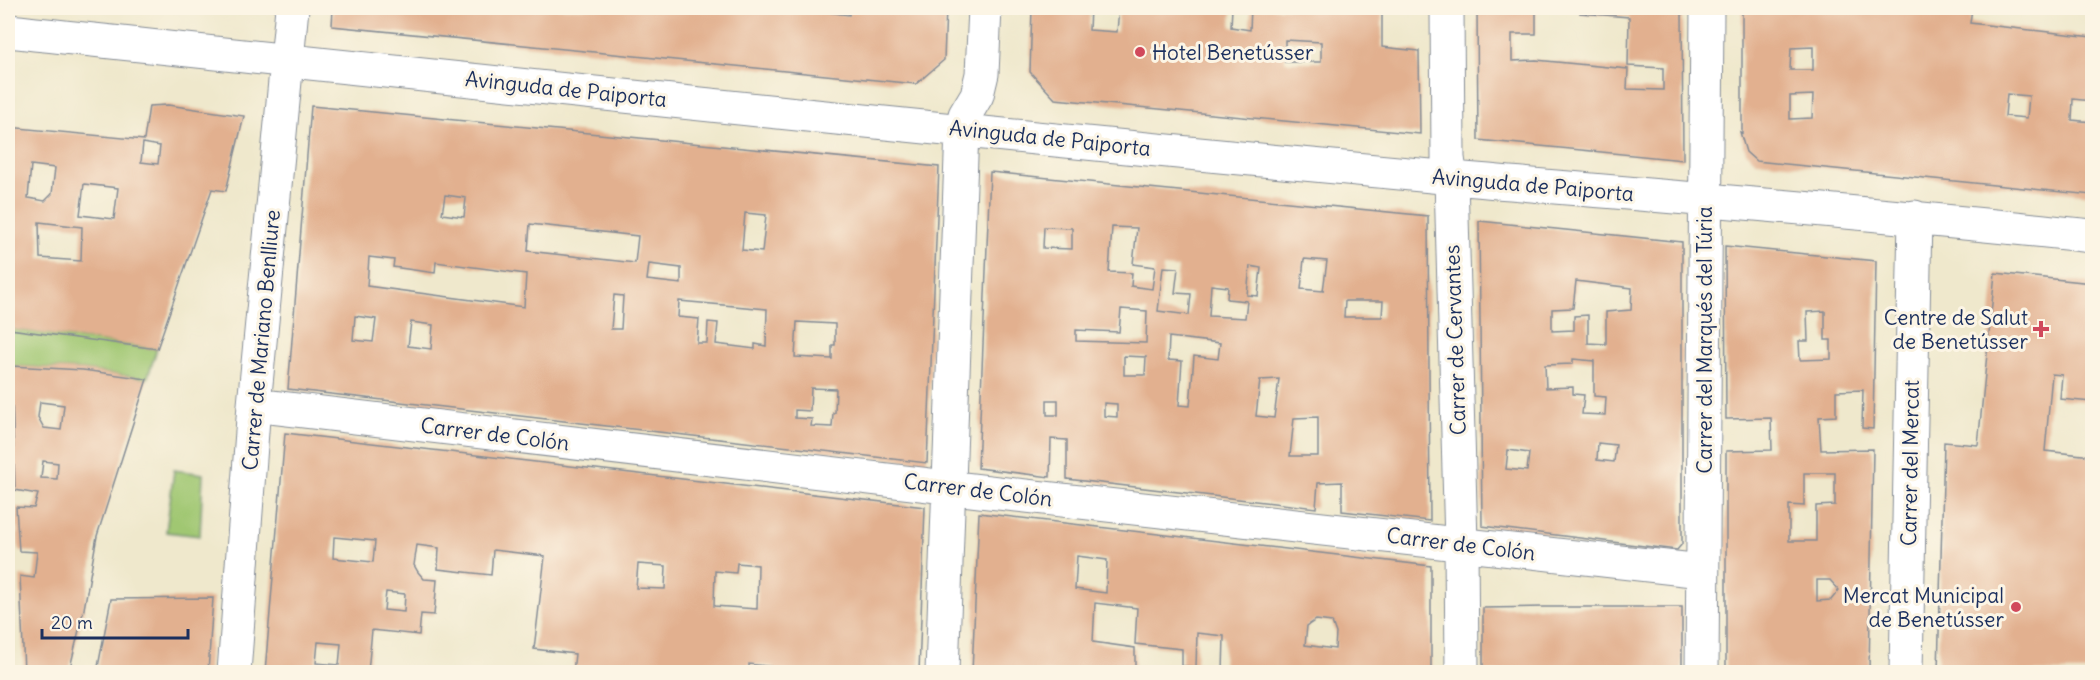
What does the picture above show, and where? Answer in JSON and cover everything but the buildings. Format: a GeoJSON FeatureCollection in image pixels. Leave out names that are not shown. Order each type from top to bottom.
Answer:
{"type":"FeatureCollection","features":[{"type":"Feature","properties":{"kind":"street","name":"Carrer de Mariano Benlliure"},"geometry":{"type":"LineString","coordinates":[[234,672],[254,405],[292,8]]}},
{"type":"Feature","properties":{"kind":"street"},"geometry":{"type":"LineString","coordinates":[[942,672],[962,130],[965,115],[977,95],[982,74],[985,8]]}},
{"type":"Feature","properties":{"kind":"street","name":"Carrer de Cervantes"},"geometry":{"type":"LineString","coordinates":[[1447,8],[1448,158],[1451,178],[1461,543],[1462,672]]}},
{"type":"Feature","properties":{"kind":"street","name":"Carrer del Marqués del Túria"},"geometry":{"type":"LineString","coordinates":[[1702,672],[1707,8]]}},
{"type":"Feature","properties":{"kind":"street","name":"Avinguda de Paiporta"},"geometry":{"type":"LineString","coordinates":[[8,32],[962,130],[1451,178],[1915,217],[2092,237]]}},
{"type":"Feature","properties":{"kind":"street","name":"Carrer del Mercat"},"geometry":{"type":"LineString","coordinates":[[1906,672],[1915,217]]}},
{"type":"Feature","properties":{"kind":"street","name":"Carrer de Colón"},"geometry":{"type":"LineString","coordinates":[[254,405],[949,487],[1702,571]]}},
{"type":"Feature","properties":{"kind":"green space"},"geometry":{"type":"Polygon","coordinates":[[[10,329],[157,349],[147,379],[83,370],[11,366],[10,329]]]}},
{"type":"Feature","properties":{"kind":"green space"},"geometry":{"type":"Polygon","coordinates":[[[174,470],[203,474],[200,536],[166,532],[174,470]]]}},
{"type":"Feature","properties":{"kind":"place","name":"Hotel Benetússer"},"geometry":{"type":"Point","coordinates":[1140,52]}},
{"type":"Feature","properties":{"kind":"place","name":"Centre de Salut de Benetússer"},"geometry":{"type":"Point","coordinates":[2041,329]}},
{"type":"Feature","properties":{"kind":"place","name":"Mercat Municipal de Benetússer"},"geometry":{"type":"Point","coordinates":[2016,607]}}]}
